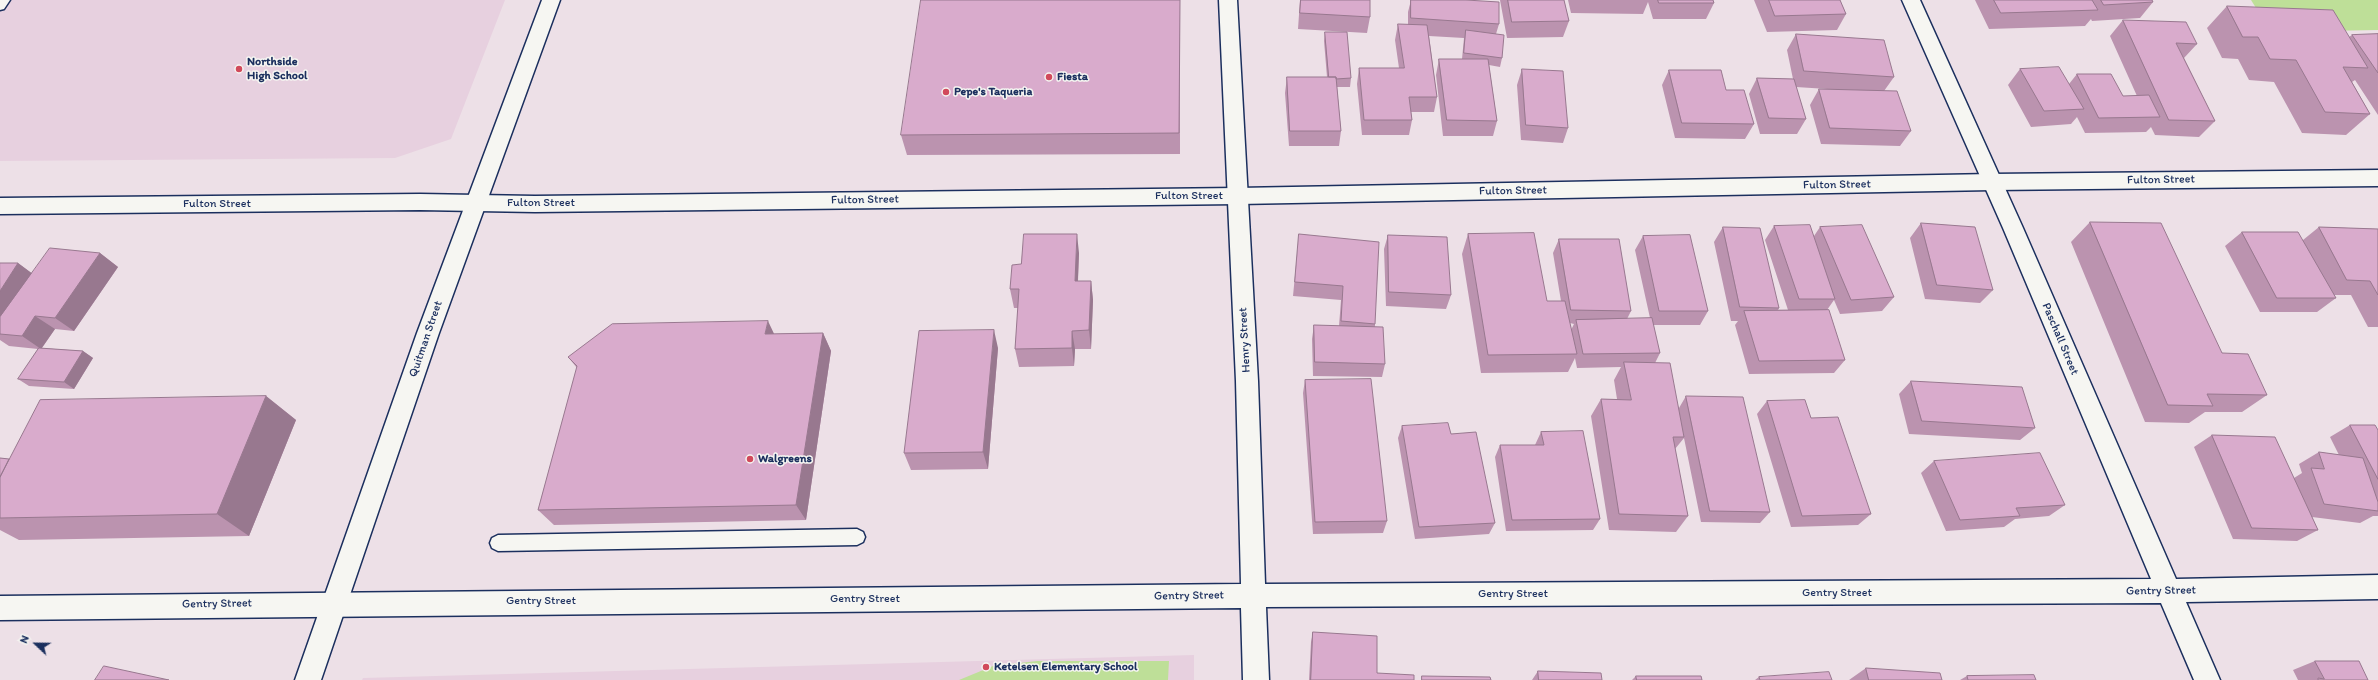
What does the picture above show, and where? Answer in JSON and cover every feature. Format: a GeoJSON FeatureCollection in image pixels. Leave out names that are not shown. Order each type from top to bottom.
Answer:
{"type":"FeatureCollection","features":[{"type":"Feature","properties":{"kind":"street","name":"Quitman Street"},"geometry":{"type":"LineString","coordinates":[[308,680],[428,333],[551,0]]}},
{"type":"Feature","properties":{"kind":"street","name":"Henry Street"},"geometry":{"type":"LineString","coordinates":[[1228,0],[1238,196],[1256,680]]}},
{"type":"Feature","properties":{"kind":"street","name":"Paschall Street"},"geometry":{"type":"LineString","coordinates":[[1911,0],[1992,182],[2207,680]]}},
{"type":"Feature","properties":{"kind":"street","name":"Fulton Street"},"geometry":{"type":"LineString","coordinates":[[0,206],[475,204],[1238,196],[1992,182],[2378,178]]}},
{"type":"Feature","properties":{"kind":"street","name":"Gentry Street"},"geometry":{"type":"LineString","coordinates":[[0,608],[335,603],[2168,591],[2378,587]]}},
{"type":"Feature","properties":{"kind":"lane"},"geometry":{"type":"LineString","coordinates":[[0,6],[4,0]]}},
{"type":"Feature","properties":{"kind":"lane"},"geometry":{"type":"LineString","coordinates":[[498,543],[857,538]]}},
{"type":"Feature","properties":{"kind":"shaded area","name":"Northside High School"},"geometry":{"type":"Polygon","coordinates":[[[0,0],[505,0],[451,139],[395,158],[0,161],[0,0]]]}},
{"type":"Feature","properties":{"kind":"shaded area","name":"Ketelsen Elementary School"},"geometry":{"type":"Polygon","coordinates":[[[1194,655],[1194,680],[362,680],[363,678],[1194,655]]]}},
{"type":"Feature","properties":{"kind":"green space"},"geometry":{"type":"Polygon","coordinates":[[[2251,0],[2378,0],[2378,30],[2271,32],[2251,0]]]}},
{"type":"Feature","properties":{"kind":"green space"},"geometry":{"type":"Polygon","coordinates":[[[1037,661],[1169,661],[1168,680],[959,680],[993,666],[1037,661]]]}},
{"type":"Feature","properties":{"kind":"building","name":"Fiesta"},"geometry":{"type":"Polygon","coordinates":[[[921,0],[1180,0],[1179,133],[901,135],[921,0]]]}},
{"type":"Feature","properties":{"kind":"building"},"geometry":{"type":"Polygon","coordinates":[[[1301,0],[1370,0],[1370,17],[1300,13],[1301,0]]]}},
{"type":"Feature","properties":{"kind":"building"},"geometry":{"type":"Polygon","coordinates":[[[1411,0],[1466,0],[1499,2],[1499,24],[1411,18],[1411,0]]]}},
{"type":"Feature","properties":{"kind":"building"},"geometry":{"type":"Polygon","coordinates":[[[1508,0],[1564,0],[1569,21],[1512,22],[1508,0]]]}},
{"type":"Feature","properties":{"kind":"building"},"geometry":{"type":"Polygon","coordinates":[[[1658,0],[1713,0],[1714,3],[1659,3],[1658,0]]]}},
{"type":"Feature","properties":{"kind":"building"},"geometry":{"type":"Polygon","coordinates":[[[1769,0],[1840,0],[1846,14],[1775,16],[1769,0]]]}},
{"type":"Feature","properties":{"kind":"building"},"geometry":{"type":"Polygon","coordinates":[[[1994,0],[2092,0],[2098,10],[2001,13],[1994,0]]]}},
{"type":"Feature","properties":{"kind":"building"},"geometry":{"type":"Polygon","coordinates":[[[2101,0],[2152,0],[2153,2],[2104,5],[2101,0]]]}},
{"type":"Feature","properties":{"kind":"building"},"geometry":{"type":"Polygon","coordinates":[[[2227,6],[2333,10],[2368,68],[2343,67],[2370,114],[2325,112],[2296,60],[2270,59],[2258,37],[2243,37],[2227,6]]]}},
{"type":"Feature","properties":{"kind":"building"},"geometry":{"type":"Polygon","coordinates":[[[2123,20],[2186,22],[2197,44],[2176,43],[2215,121],[2169,120],[2123,20]]]}},
{"type":"Feature","properties":{"kind":"building"},"geometry":{"type":"Polygon","coordinates":[[[1398,24],[1427,25],[1437,97],[1409,97],[1412,120],[1364,120],[1359,68],[1404,68],[1398,24]]]}},
{"type":"Feature","properties":{"kind":"building"},"geometry":{"type":"Polygon","coordinates":[[[1466,30],[1504,35],[1502,58],[1464,53],[1466,30]]]}},
{"type":"Feature","properties":{"kind":"building"},"geometry":{"type":"Polygon","coordinates":[[[1325,32],[1347,32],[1351,78],[1336,79],[1336,77],[1329,77],[1325,32]]]}},
{"type":"Feature","properties":{"kind":"building"},"geometry":{"type":"Polygon","coordinates":[[[1796,34],[1884,40],[1894,77],[1804,71],[1796,34]]]}},
{"type":"Feature","properties":{"kind":"building"},"geometry":{"type":"Polygon","coordinates":[[[2378,34],[2378,73],[2352,35],[2378,34]]]}},
{"type":"Feature","properties":{"kind":"building"},"geometry":{"type":"Polygon","coordinates":[[[1439,59],[1488,59],[1497,121],[1447,120],[1439,59]]]}},
{"type":"Feature","properties":{"kind":"building"},"geometry":{"type":"Polygon","coordinates":[[[2059,67],[2084,109],[2044,111],[2020,69],[2059,67]]]}},
{"type":"Feature","properties":{"kind":"building"},"geometry":{"type":"Polygon","coordinates":[[[1522,69],[1563,71],[1568,128],[1526,125],[1522,69]]]}},
{"type":"Feature","properties":{"kind":"building"},"geometry":{"type":"Polygon","coordinates":[[[1669,70],[1721,70],[1726,90],[1744,90],[1754,124],[1682,123],[1669,70]]]}},
{"type":"Feature","properties":{"kind":"building"},"geometry":{"type":"Polygon","coordinates":[[[2077,74],[2111,74],[2123,96],[2149,95],[2160,117],[2099,118],[2077,74]]]}},
{"type":"Feature","properties":{"kind":"building"},"geometry":{"type":"Polygon","coordinates":[[[1287,77],[1336,77],[1341,131],[1290,131],[1287,77]]]}},
{"type":"Feature","properties":{"kind":"building"},"geometry":{"type":"Polygon","coordinates":[[[1757,78],[1794,79],[1806,119],[1769,118],[1757,78]]]}},
{"type":"Feature","properties":{"kind":"building"},"geometry":{"type":"Polygon","coordinates":[[[1819,89],[1897,91],[1911,131],[1830,128],[1819,89]]]}},
{"type":"Feature","properties":{"kind":"building"},"geometry":{"type":"Polygon","coordinates":[[[2090,222],[2161,223],[2222,353],[2248,354],[2267,395],[2207,394],[2213,406],[2168,405],[2090,222]]]}},
{"type":"Feature","properties":{"kind":"building"},"geometry":{"type":"Polygon","coordinates":[[[1921,223],[1975,227],[1993,290],[1937,285],[1921,223]]]}},
{"type":"Feature","properties":{"kind":"building"},"geometry":{"type":"Polygon","coordinates":[[[1810,225],[1835,299],[1799,299],[1774,226],[1810,225]]]}},
{"type":"Feature","properties":{"kind":"building"},"geometry":{"type":"Polygon","coordinates":[[[1862,225],[1894,297],[1851,300],[1820,227],[1862,225]]]}},
{"type":"Feature","properties":{"kind":"building"},"geometry":{"type":"Polygon","coordinates":[[[1723,227],[1760,228],[1779,308],[1740,307],[1723,227]]]}},
{"type":"Feature","properties":{"kind":"building"},"geometry":{"type":"Polygon","coordinates":[[[2319,227],[2378,229],[2378,295],[2370,281],[2347,280],[2319,227]]]}},
{"type":"Feature","properties":{"kind":"building"},"geometry":{"type":"Polygon","coordinates":[[[2242,232],[2298,232],[2336,298],[2277,298],[2242,232]]]}},
{"type":"Feature","properties":{"kind":"building"},"geometry":{"type":"Polygon","coordinates":[[[1534,233],[1547,301],[1565,301],[1577,354],[1488,355],[1468,234],[1534,233]]]}},
{"type":"Feature","properties":{"kind":"building"},"geometry":{"type":"Polygon","coordinates":[[[1024,234],[1077,234],[1075,281],[1091,281],[1089,330],[1072,331],[1072,348],[1015,349],[1019,289],[1010,289],[1012,265],[1021,264],[1024,234]]]}},
{"type":"Feature","properties":{"kind":"building"},"geometry":{"type":"Polygon","coordinates":[[[1299,234],[1379,242],[1375,324],[1341,321],[1343,286],[1295,282],[1299,234]]]}},
{"type":"Feature","properties":{"kind":"building"},"geometry":{"type":"Polygon","coordinates":[[[1388,235],[1447,237],[1451,295],[1389,292],[1388,235]]]}},
{"type":"Feature","properties":{"kind":"building"},"geometry":{"type":"Polygon","coordinates":[[[1690,235],[1708,311],[1659,311],[1643,236],[1690,235]]]}},
{"type":"Feature","properties":{"kind":"building"},"geometry":{"type":"Polygon","coordinates":[[[1559,239],[1619,239],[1631,311],[1571,310],[1559,239]]]}},
{"type":"Feature","properties":{"kind":"building"},"geometry":{"type":"Polygon","coordinates":[[[50,248],[100,253],[55,318],[35,316],[22,336],[0,334],[0,317],[50,248]]]}},
{"type":"Feature","properties":{"kind":"building"},"geometry":{"type":"Polygon","coordinates":[[[0,263],[18,263],[0,291],[0,263]]]}},
{"type":"Feature","properties":{"kind":"building"},"geometry":{"type":"Polygon","coordinates":[[[1829,310],[1845,360],[1759,361],[1744,311],[1829,310]]]}},
{"type":"Feature","properties":{"kind":"building"},"geometry":{"type":"Polygon","coordinates":[[[1652,318],[1660,353],[1583,354],[1576,320],[1652,318]]]}},
{"type":"Feature","properties":{"kind":"building","name":"Walgreens"},"geometry":{"type":"Polygon","coordinates":[[[768,321],[765,334],[823,333],[796,505],[538,510],[577,366],[568,357],[612,324],[768,321]]]}},
{"type":"Feature","properties":{"kind":"building"},"geometry":{"type":"Polygon","coordinates":[[[1314,325],[1383,327],[1385,364],[1315,362],[1314,325]]]}},
{"type":"Feature","properties":{"kind":"building"},"geometry":{"type":"Polygon","coordinates":[[[994,330],[983,452],[904,453],[919,331],[994,330]]]}},
{"type":"Feature","properties":{"kind":"building"},"geometry":{"type":"Polygon","coordinates":[[[39,348],[83,351],[64,382],[18,379],[39,348]]]}},
{"type":"Feature","properties":{"kind":"building"},"geometry":{"type":"Polygon","coordinates":[[[1624,362],[1670,363],[1684,437],[1673,437],[1688,516],[1619,514],[1601,399],[1631,400],[1624,362]]]}},
{"type":"Feature","properties":{"kind":"building"},"geometry":{"type":"Polygon","coordinates":[[[1371,379],[1387,521],[1315,522],[1305,380],[1371,379]]]}},
{"type":"Feature","properties":{"kind":"building"},"geometry":{"type":"Polygon","coordinates":[[[1911,381],[2022,387],[2035,428],[1922,421],[1911,381]]]}},
{"type":"Feature","properties":{"kind":"building"},"geometry":{"type":"Polygon","coordinates":[[[266,396],[217,514],[0,518],[0,477],[40,400],[266,396]]]}},
{"type":"Feature","properties":{"kind":"building"},"geometry":{"type":"Polygon","coordinates":[[[1686,396],[1743,397],[1770,512],[1710,511],[1686,396]]]}},
{"type":"Feature","properties":{"kind":"building"},"geometry":{"type":"Polygon","coordinates":[[[1805,400],[1811,418],[1838,417],[1871,514],[1802,516],[1767,401],[1805,400]]]}},
{"type":"Feature","properties":{"kind":"building"},"geometry":{"type":"Polygon","coordinates":[[[1448,423],[1451,434],[1476,432],[1495,523],[1419,527],[1402,426],[1448,423]]]}},
{"type":"Feature","properties":{"kind":"building"},"geometry":{"type":"Polygon","coordinates":[[[2350,425],[2375,425],[2378,430],[2378,479],[2350,425]]]}},
{"type":"Feature","properties":{"kind":"building"},"geometry":{"type":"Polygon","coordinates":[[[1583,431],[1600,519],[1512,520],[1500,445],[1544,445],[1541,432],[1583,431]]]}},
{"type":"Feature","properties":{"kind":"building"},"geometry":{"type":"Polygon","coordinates":[[[2212,435],[2275,437],[2318,530],[2252,528],[2212,435]]]}},
{"type":"Feature","properties":{"kind":"building"},"geometry":{"type":"Polygon","coordinates":[[[2319,452],[2363,458],[2378,502],[2378,511],[2324,504],[2311,468],[2324,469],[2319,452]]]}},
{"type":"Feature","properties":{"kind":"building"},"geometry":{"type":"Polygon","coordinates":[[[2040,453],[2065,505],[2016,508],[2020,516],[1960,520],[1934,461],[2040,453]]]}},
{"type":"Feature","properties":{"kind":"building"},"geometry":{"type":"Polygon","coordinates":[[[0,458],[9,459],[0,477],[0,458]]]}},
{"type":"Feature","properties":{"kind":"building"},"geometry":{"type":"Polygon","coordinates":[[[1313,632],[1377,636],[1377,673],[1414,675],[1414,680],[1311,680],[1313,632]]]}},
{"type":"Feature","properties":{"kind":"building"},"geometry":{"type":"Polygon","coordinates":[[[2315,661],[2359,661],[2368,680],[2318,680],[2318,678],[2324,679],[2315,661]]]}},
{"type":"Feature","properties":{"kind":"building"},"geometry":{"type":"Polygon","coordinates":[[[104,666],[169,680],[95,680],[104,666]]]}},
{"type":"Feature","properties":{"kind":"building"},"geometry":{"type":"Polygon","coordinates":[[[1866,668],[1940,673],[1942,680],[1869,680],[1866,668]]]}},
{"type":"Feature","properties":{"kind":"building"},"geometry":{"type":"Polygon","coordinates":[[[1538,671],[1601,673],[1602,680],[1539,680],[1538,671]]]}},
{"type":"Feature","properties":{"kind":"building"},"geometry":{"type":"Polygon","coordinates":[[[1829,672],[1832,680],[1760,680],[1759,677],[1829,672]]]}},
{"type":"Feature","properties":{"kind":"building"},"geometry":{"type":"Polygon","coordinates":[[[2034,675],[2036,680],[1968,680],[1967,676],[2034,675]]]}},
{"type":"Feature","properties":{"kind":"building"},"geometry":{"type":"Polygon","coordinates":[[[1422,676],[1490,677],[1491,680],[1422,680],[1422,676]]]}},
{"type":"Feature","properties":{"kind":"building"},"geometry":{"type":"Polygon","coordinates":[[[1636,676],[1701,676],[1702,680],[1637,680],[1636,676]]]}},
{"type":"Feature","properties":{"kind":"place","name":"Northside High School"},"geometry":{"type":"Point","coordinates":[239,69]}},
{"type":"Feature","properties":{"kind":"place","name":"Fiesta"},"geometry":{"type":"Point","coordinates":[1049,77]}},
{"type":"Feature","properties":{"kind":"place","name":"Pepe's Taqueria"},"geometry":{"type":"Point","coordinates":[946,92]}},
{"type":"Feature","properties":{"kind":"place","name":"Walgreens"},"geometry":{"type":"Point","coordinates":[750,459]}},
{"type":"Feature","properties":{"kind":"place","name":"Ketelsen Elementary School"},"geometry":{"type":"Point","coordinates":[986,667]}}]}
